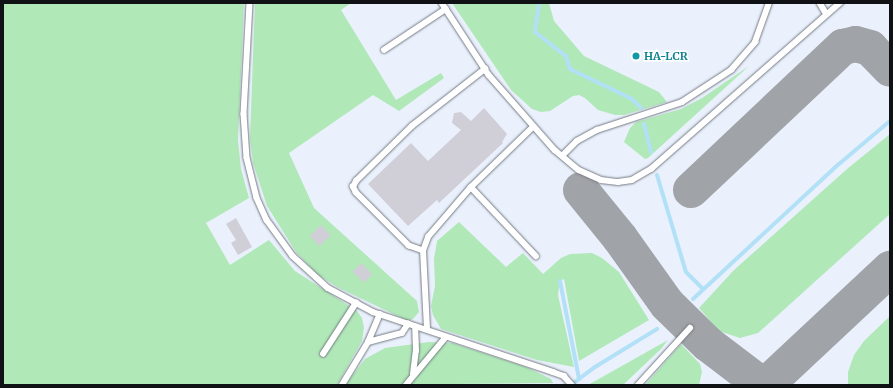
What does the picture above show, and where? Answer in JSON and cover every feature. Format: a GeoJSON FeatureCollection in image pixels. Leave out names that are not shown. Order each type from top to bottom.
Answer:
{"type":"FeatureCollection","features":[{"type":"Feature","properties":{"kind":"lane"},"geometry":{"type":"LineString","coordinates":[[250,3],[244,114],[247,158],[257,198],[278,239],[293,256],[328,288],[356,303],[415,327],[426,329],[564,376],[572,385]]}},
{"type":"Feature","properties":{"kind":"lane"},"geometry":{"type":"LineString","coordinates":[[442,3],[485,70],[533,128],[579,170],[601,180],[618,182],[642,176],[687,139],[840,3]]}},
{"type":"Feature","properties":{"kind":"lane"},"geometry":{"type":"LineString","coordinates":[[562,156],[577,141],[598,130],[682,102],[731,70],[755,42],[769,3]]}},
{"type":"Feature","properties":{"kind":"lane"},"geometry":{"type":"LineString","coordinates":[[820,3],[826,14]]}},
{"type":"Feature","properties":{"kind":"lane"},"geometry":{"type":"LineString","coordinates":[[384,50],[446,9]]}},
{"type":"Feature","properties":{"kind":"lane"},"geometry":{"type":"LineString","coordinates":[[422,251],[409,246],[356,193],[353,187],[356,181],[412,126],[485,70]]}},
{"type":"Feature","properties":{"kind":"lane"},"geometry":{"type":"LineString","coordinates":[[426,329],[422,251],[428,237],[471,187],[533,128]]}},
{"type":"Feature","properties":{"kind":"lane"},"geometry":{"type":"LineString","coordinates":[[471,187],[536,256]]}},
{"type":"Feature","properties":{"kind":"lane"},"geometry":{"type":"LineString","coordinates":[[323,354],[356,303]]}},
{"type":"Feature","properties":{"kind":"lane"},"geometry":{"type":"LineString","coordinates":[[342,385],[368,342],[380,314]]}},
{"type":"Feature","properties":{"kind":"lane"},"geometry":{"type":"LineString","coordinates":[[368,342],[402,333],[408,324]]}},
{"type":"Feature","properties":{"kind":"lane"},"geometry":{"type":"LineString","coordinates":[[413,375],[416,351],[415,327]]}},
{"type":"Feature","properties":{"kind":"lane"},"geometry":{"type":"LineString","coordinates":[[638,385],[690,328]]}},
{"type":"Feature","properties":{"kind":"lane"},"geometry":{"type":"LineString","coordinates":[[406,385],[446,337]]}},
{"type":"Feature","properties":{"kind":"shaded area"},"geometry":{"type":"Polygon","coordinates":[[[3,3],[890,3],[890,385],[3,385],[3,3]]]}},
{"type":"Feature","properties":{"kind":"green space"},"geometry":{"type":"Polygon","coordinates":[[[3,3],[244,3],[238,140],[241,169],[249,198],[206,223],[230,265],[269,240],[295,271],[357,311],[362,318],[364,328],[362,341],[337,385],[3,385],[3,3]]]}},
{"type":"Feature","properties":{"kind":"green space"},"geometry":{"type":"Polygon","coordinates":[[[255,3],[351,3],[341,10],[396,100],[441,73],[444,78],[399,111],[373,95],[289,153],[314,208],[417,301],[419,312],[413,319],[408,321],[337,287],[317,274],[296,252],[267,206],[253,163],[250,138],[255,3]]]}},
{"type":"Feature","properties":{"kind":"green space"},"geometry":{"type":"Polygon","coordinates":[[[452,3],[549,3],[554,21],[584,56],[659,92],[667,102],[624,115],[615,115],[598,110],[585,98],[579,95],[573,96],[550,111],[541,112],[532,109],[511,90],[452,3]]]}},
{"type":"Feature","properties":{"kind":"green space"},"geometry":{"type":"Polygon","coordinates":[[[749,66],[648,158],[645,159],[624,142],[630,128],[636,122],[681,109],[702,98],[749,66]]]}},
{"type":"Feature","properties":{"kind":"green space"},"geometry":{"type":"Polygon","coordinates":[[[890,134],[890,214],[758,333],[740,338],[719,331],[699,308],[734,270],[847,169],[890,134]]]}},
{"type":"Feature","properties":{"kind":"green space"},"geometry":{"type":"Polygon","coordinates":[[[459,222],[506,267],[523,253],[543,274],[561,258],[570,254],[592,253],[602,258],[619,272],[649,320],[579,361],[564,279],[560,281],[558,295],[574,367],[537,360],[441,329],[433,315],[431,306],[435,286],[434,259],[437,241],[459,222]]]}},
{"type":"Feature","properties":{"kind":"green space"},"geometry":{"type":"Polygon","coordinates":[[[890,316],[890,385],[848,385],[848,372],[854,355],[864,341],[890,316]]]}},
{"type":"Feature","properties":{"kind":"green space"},"geometry":{"type":"Polygon","coordinates":[[[668,340],[661,349],[623,385],[588,385],[668,340]]]}},
{"type":"Feature","properties":{"kind":"green space"},"geometry":{"type":"Polygon","coordinates":[[[429,342],[452,343],[526,367],[551,379],[553,383],[345,385],[365,359],[385,348],[429,342]]]}},
{"type":"Feature","properties":{"kind":"green space"},"geometry":{"type":"Polygon","coordinates":[[[681,344],[700,364],[702,372],[699,385],[645,385],[681,344]]]}},
{"type":"Feature","properties":{"kind":"building"},"geometry":{"type":"Polygon","coordinates":[[[484,108],[507,134],[502,142],[503,143],[439,203],[437,200],[408,226],[368,184],[411,143],[428,161],[461,130],[452,123],[454,113],[461,112],[471,121],[484,108]]]}},
{"type":"Feature","properties":{"kind":"building"},"geometry":{"type":"Polygon","coordinates":[[[236,218],[252,247],[238,255],[231,243],[236,240],[226,224],[236,218]]]}},
{"type":"Feature","properties":{"kind":"building"},"geometry":{"type":"Polygon","coordinates":[[[321,225],[331,235],[320,246],[310,236],[321,225]]]}},
{"type":"Feature","properties":{"kind":"building"},"geometry":{"type":"Polygon","coordinates":[[[361,263],[372,274],[364,283],[353,271],[361,263]]]}},
{"type":"Feature","properties":{"kind":"waterway"},"geometry":{"type":"LineString","coordinates":[[539,3],[535,32],[566,56],[570,69],[632,99],[641,108]]}},
{"type":"Feature","properties":{"kind":"waterway"},"geometry":{"type":"LineString","coordinates":[[693,299],[839,164],[890,121]]}},
{"type":"Feature","properties":{"kind":"waterway"},"geometry":{"type":"LineString","coordinates":[[644,124],[651,152]]}},
{"type":"Feature","properties":{"kind":"waterway"},"geometry":{"type":"LineString","coordinates":[[657,175],[686,272],[703,289]]}},
{"type":"Feature","properties":{"kind":"waterway"},"geometry":{"type":"LineString","coordinates":[[560,281],[579,379]]}},
{"type":"Feature","properties":{"kind":"waterway"},"geometry":{"type":"LineString","coordinates":[[571,385],[595,367],[657,329]]}},
{"type":"Feature","properties":{"kind":"taxiway"},"geometry":{"type":"LineString","coordinates":[[691,190],[843,47],[856,44],[870,48],[890,69]]}},
{"type":"Feature","properties":{"kind":"taxiway"},"geometry":{"type":"LineString","coordinates":[[581,190],[620,238],[667,304],[708,344],[762,385]]}},
{"type":"Feature","properties":{"kind":"taxiway"},"geometry":{"type":"LineString","coordinates":[[766,385],[890,269]]}},
{"type":"Feature","properties":{"kind":"place","name":"HA-LCR"},"geometry":{"type":"Point","coordinates":[636,56]}}]}
